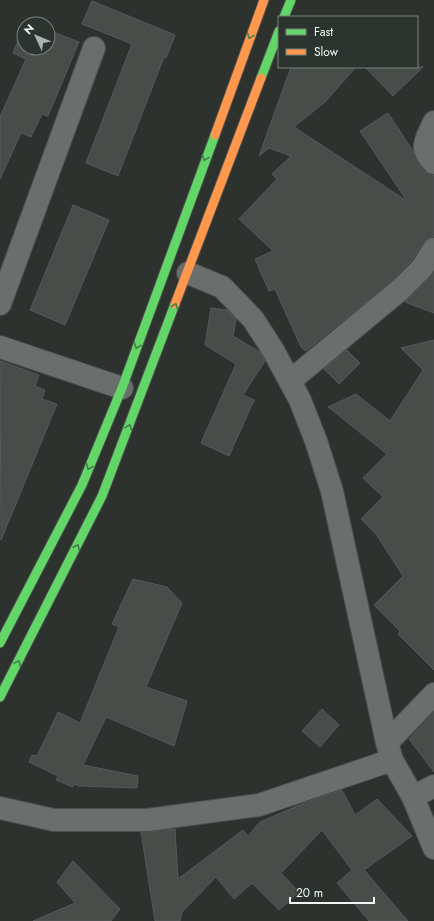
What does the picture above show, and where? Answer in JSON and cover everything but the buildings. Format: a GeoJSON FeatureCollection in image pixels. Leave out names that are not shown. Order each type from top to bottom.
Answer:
{"type":"FeatureCollection","features":[{"type":"Feature","properties":{"kind":"main road"},"geometry":{"type":"LineString","coordinates":[[0,643],[82,484],[122,388],[264,0]]}},
{"type":"Feature","properties":{"kind":"main road"},"geometry":{"type":"LineString","coordinates":[[284,16],[290,0]]}},
{"type":"Feature","properties":{"kind":"main road"},"geometry":{"type":"LineString","coordinates":[[0,697],[102,496],[278,34]]}},
{"type":"Feature","properties":{"kind":"street"},"geometry":{"type":"LineString","coordinates":[[0,304],[94,48]]}},
{"type":"Feature","properties":{"kind":"street"},"geometry":{"type":"LineString","coordinates":[[434,122],[424,147],[426,155],[434,163]]}},
{"type":"Feature","properties":{"kind":"street"},"geometry":{"type":"LineString","coordinates":[[290,381],[401,289],[422,268],[434,249]]}},
{"type":"Feature","properties":{"kind":"street"},"geometry":{"type":"LineString","coordinates":[[188,273],[222,286],[253,319],[300,400],[332,491],[390,752],[413,797],[434,848]]}},
{"type":"Feature","properties":{"kind":"street"},"geometry":{"type":"LineString","coordinates":[[0,347],[122,388]]}},
{"type":"Feature","properties":{"kind":"street"},"geometry":{"type":"LineString","coordinates":[[0,808],[54,820],[147,820],[258,805],[390,752],[434,694]]}},
{"type":"Feature","properties":{"kind":"street"},"geometry":{"type":"LineString","coordinates":[[413,797],[434,786]]}},
{"type":"Feature","properties":{"kind":"traffic: fast"},"geometry":{"type":"LineString","coordinates":[[284,16],[291,0]]}},
{"type":"Feature","properties":{"kind":"traffic: fast"},"geometry":{"type":"LineString","coordinates":[[261,78],[278,34]]}},
{"type":"Feature","properties":{"kind":"traffic: fast"},"geometry":{"type":"LineString","coordinates":[[0,643],[82,485],[122,388],[215,135]]}},
{"type":"Feature","properties":{"kind":"traffic: fast"},"geometry":{"type":"LineString","coordinates":[[0,697],[102,496],[175,304]]}},
{"type":"Feature","properties":{"kind":"traffic: slow"},"geometry":{"type":"LineString","coordinates":[[215,135],[264,0]]}},
{"type":"Feature","properties":{"kind":"traffic: slow"},"geometry":{"type":"LineString","coordinates":[[175,304],[261,78]]}}]}
